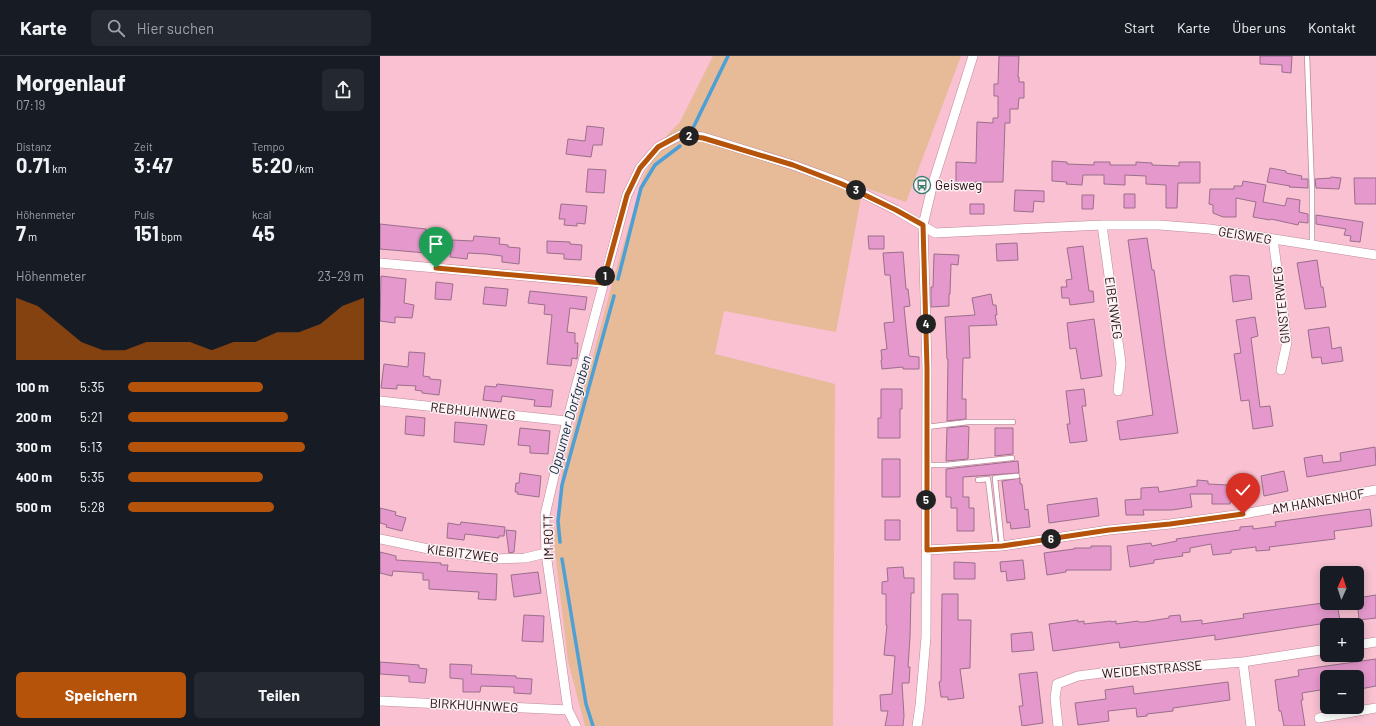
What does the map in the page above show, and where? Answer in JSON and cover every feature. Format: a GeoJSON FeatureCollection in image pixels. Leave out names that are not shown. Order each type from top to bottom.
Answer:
{"type":"FeatureCollection","features":[{"type":"Feature","properties":{"kind":"street"},"geometry":{"type":"LineString","coordinates":[[917,726],[926,637],[927,368],[923,225],[933,183],[973,56]]}},
{"type":"Feature","properties":{"kind":"street","name":"IM ROTT"},"geometry":{"type":"LineString","coordinates":[[576,726],[568,710],[546,553],[545,515],[567,421],[627,195],[640,168],[658,147],[680,135],[703,138],[793,165],[842,184],[923,225]]}},
{"type":"Feature","properties":{"kind":"street","name":"GEISWEG"},"geometry":{"type":"LineString","coordinates":[[923,225],[936,233],[1102,225],[1159,225],[1210,229],[1376,255]]}},
{"type":"Feature","properties":{"kind":"street","name":"EIBENWEG"},"geometry":{"type":"LineString","coordinates":[[1102,225],[1121,363],[1118,391]]}},
{"type":"Feature","properties":{"kind":"street","name":"GINSTERWEG"},"geometry":{"type":"LineString","coordinates":[[1273,239],[1287,342],[1281,370]]}},
{"type":"Feature","properties":{"kind":"street"},"geometry":{"type":"LineString","coordinates":[[380,263],[603,283]]}},
{"type":"Feature","properties":{"kind":"street","name":"REBHUHNWEG"},"geometry":{"type":"LineString","coordinates":[[380,401],[567,421]]}},
{"type":"Feature","properties":{"kind":"street","name":"AM HANNENHOF"},"geometry":{"type":"LineString","coordinates":[[927,550],[999,546],[1109,530],[1170,524],[1243,514],[1376,490]]}},
{"type":"Feature","properties":{"kind":"street","name":"KIEBITZWEG"},"geometry":{"type":"LineString","coordinates":[[380,539],[443,552],[493,559],[525,558],[546,553]]}},
{"type":"Feature","properties":{"kind":"street"},"geometry":{"type":"LineString","coordinates":[[1364,644],[1376,642]]}},
{"type":"Feature","properties":{"kind":"street"},"geometry":{"type":"LineString","coordinates":[[1251,726],[1243,662],[1320,651]]}},
{"type":"Feature","properties":{"kind":"street","name":"WEIDENSTRASSE"},"geometry":{"type":"LineString","coordinates":[[1058,726],[1055,698],[1057,684],[1078,676],[1148,667],[1193,666],[1243,662]]}},
{"type":"Feature","properties":{"kind":"street","name":"BIRKHUHNWEG"},"geometry":{"type":"LineString","coordinates":[[380,701],[568,710]]}},
{"type":"Feature","properties":{"kind":"street"},"geometry":{"type":"LineString","coordinates":[[1318,718],[1376,708]]}},
{"type":"Feature","properties":{"kind":"lane"},"geometry":{"type":"LineString","coordinates":[[1307,56],[1312,190],[1312,245]]}},
{"type":"Feature","properties":{"kind":"lane"},"geometry":{"type":"LineString","coordinates":[[926,427],[968,422],[1012,422]]}},
{"type":"Feature","properties":{"kind":"lane"},"geometry":{"type":"LineString","coordinates":[[926,465],[946,465],[1012,458]]}},
{"type":"Feature","properties":{"kind":"lane"},"geometry":{"type":"LineString","coordinates":[[999,546],[995,478],[1017,476]]}},
{"type":"Feature","properties":{"kind":"lane"},"geometry":{"type":"LineString","coordinates":[[978,480],[988,479],[999,546]]}},
{"type":"Feature","properties":{"kind":"shaded area"},"geometry":{"type":"Polygon","coordinates":[[[713,56],[961,56],[906,202],[863,187],[836,332],[724,311],[715,354],[835,384],[833,726],[585,726],[568,661],[554,543],[562,473],[612,284],[643,177],[667,135],[680,122],[713,56]]]}},
{"type":"Feature","properties":{"kind":"building"},"geometry":{"type":"Polygon","coordinates":[[[999,56],[1019,56],[1018,77],[1019,82],[1024,82],[1024,98],[1019,98],[1018,109],[1010,109],[1010,123],[1005,123],[1003,182],[975,182],[975,184],[956,183],[956,162],[976,163],[977,122],[993,123],[993,118],[998,118],[998,96],[994,96],[994,84],[998,84],[999,56]]]}},
{"type":"Feature","properties":{"kind":"building"},"geometry":{"type":"Polygon","coordinates":[[[1260,56],[1292,56],[1291,73],[1282,72],[1282,65],[1260,64],[1260,56]]]}},
{"type":"Feature","properties":{"kind":"building"},"geometry":{"type":"Polygon","coordinates":[[[587,126],[604,128],[602,145],[593,145],[591,157],[566,154],[568,139],[585,141],[587,126]]]}},
{"type":"Feature","properties":{"kind":"building"},"geometry":{"type":"Polygon","coordinates":[[[1052,161],[1067,162],[1067,164],[1094,165],[1094,162],[1110,162],[1110,165],[1136,165],[1136,162],[1152,163],[1152,165],[1179,166],[1179,162],[1200,162],[1200,183],[1178,183],[1177,208],[1166,208],[1166,185],[1146,184],[1146,176],[1125,175],[1125,185],[1104,184],[1104,175],[1083,175],[1082,185],[1066,184],[1067,182],[1052,181],[1052,161]]]}},
{"type":"Feature","properties":{"kind":"building"},"geometry":{"type":"Polygon","coordinates":[[[1270,168],[1302,176],[1301,179],[1308,179],[1308,188],[1289,187],[1290,186],[1267,182],[1270,168]]]}},
{"type":"Feature","properties":{"kind":"building"},"geometry":{"type":"Polygon","coordinates":[[[588,169],[606,170],[604,193],[586,192],[588,169]]]}},
{"type":"Feature","properties":{"kind":"building"},"geometry":{"type":"Polygon","coordinates":[[[1331,177],[1341,178],[1339,189],[1316,188],[1315,179],[1331,177]]]}},
{"type":"Feature","properties":{"kind":"building"},"geometry":{"type":"Polygon","coordinates":[[[1354,178],[1376,178],[1376,204],[1355,204],[1354,178]]]}},
{"type":"Feature","properties":{"kind":"building"},"geometry":{"type":"Polygon","coordinates":[[[1243,181],[1266,185],[1263,202],[1285,206],[1287,198],[1300,200],[1299,212],[1308,214],[1308,223],[1299,222],[1298,225],[1253,217],[1256,202],[1236,198],[1236,217],[1223,217],[1213,213],[1213,205],[1209,204],[1210,189],[1234,189],[1234,186],[1242,186],[1243,181]]]}},
{"type":"Feature","properties":{"kind":"building"},"geometry":{"type":"Polygon","coordinates":[[[1015,190],[1044,191],[1044,202],[1034,201],[1033,212],[1014,211],[1015,190]]]}},
{"type":"Feature","properties":{"kind":"building"},"geometry":{"type":"Polygon","coordinates":[[[1124,194],[1135,194],[1135,208],[1124,208],[1124,194]]]}},
{"type":"Feature","properties":{"kind":"building"},"geometry":{"type":"Polygon","coordinates":[[[1082,195],[1094,195],[1093,209],[1082,209],[1082,195]]]}},
{"type":"Feature","properties":{"kind":"building"},"geometry":{"type":"Polygon","coordinates":[[[561,204],[587,206],[585,224],[577,223],[577,226],[564,225],[565,219],[559,219],[561,204]]]}},
{"type":"Feature","properties":{"kind":"building"},"geometry":{"type":"Polygon","coordinates":[[[970,204],[984,204],[984,214],[970,214],[970,204]]]}},
{"type":"Feature","properties":{"kind":"building"},"geometry":{"type":"Polygon","coordinates":[[[1316,215],[1363,222],[1360,242],[1350,241],[1351,236],[1344,235],[1346,229],[1316,224],[1316,215]]]}},
{"type":"Feature","properties":{"kind":"building"},"geometry":{"type":"Polygon","coordinates":[[[380,224],[426,229],[425,237],[428,237],[426,253],[380,249],[380,224]]]}},
{"type":"Feature","properties":{"kind":"building"},"geometry":{"type":"Polygon","coordinates":[[[474,236],[500,238],[499,244],[508,245],[508,247],[520,248],[519,264],[502,262],[502,256],[486,254],[468,253],[467,259],[450,257],[452,240],[473,241],[474,236]]]}},
{"type":"Feature","properties":{"kind":"building"},"geometry":{"type":"Polygon","coordinates":[[[868,236],[884,236],[884,249],[869,249],[868,236]]]}},
{"type":"Feature","properties":{"kind":"building"},"geometry":{"type":"Polygon","coordinates":[[[1147,238],[1152,270],[1154,270],[1178,433],[1120,440],[1117,421],[1153,415],[1128,240],[1147,238]]]}},
{"type":"Feature","properties":{"kind":"building"},"geometry":{"type":"Polygon","coordinates":[[[547,241],[570,242],[570,244],[582,245],[581,260],[564,259],[564,254],[547,253],[547,241]]]}},
{"type":"Feature","properties":{"kind":"building"},"geometry":{"type":"Polygon","coordinates":[[[1017,243],[1018,260],[997,261],[996,244],[1017,243]]]}},
{"type":"Feature","properties":{"kind":"building"},"geometry":{"type":"Polygon","coordinates":[[[1083,246],[1089,291],[1093,291],[1094,302],[1070,305],[1069,298],[1062,298],[1061,287],[1067,287],[1066,280],[1072,279],[1067,248],[1083,246]]]}},
{"type":"Feature","properties":{"kind":"building"},"geometry":{"type":"Polygon","coordinates":[[[903,252],[906,289],[908,289],[910,306],[904,307],[909,356],[919,357],[919,369],[903,369],[903,367],[882,369],[881,350],[887,349],[884,323],[894,322],[890,275],[885,275],[883,253],[903,252]]]}},
{"type":"Feature","properties":{"kind":"building"},"geometry":{"type":"Polygon","coordinates":[[[934,254],[959,255],[958,265],[951,264],[949,306],[931,307],[934,254]]]}},
{"type":"Feature","properties":{"kind":"building"},"geometry":{"type":"Polygon","coordinates":[[[1317,260],[1326,307],[1305,309],[1297,263],[1317,260]]]}},
{"type":"Feature","properties":{"kind":"building"},"geometry":{"type":"Polygon","coordinates":[[[381,276],[406,279],[404,303],[414,305],[412,318],[395,317],[395,323],[380,321],[381,276]]]}},
{"type":"Feature","properties":{"kind":"building"},"geometry":{"type":"Polygon","coordinates":[[[1230,276],[1249,276],[1252,299],[1233,302],[1230,276]]]}},
{"type":"Feature","properties":{"kind":"building"},"geometry":{"type":"Polygon","coordinates":[[[436,282],[453,284],[451,300],[435,299],[436,282]]]}},
{"type":"Feature","properties":{"kind":"building"},"geometry":{"type":"Polygon","coordinates":[[[485,287],[508,289],[506,306],[483,304],[485,287]]]}},
{"type":"Feature","properties":{"kind":"building"},"geometry":{"type":"Polygon","coordinates":[[[530,291],[587,297],[585,310],[570,308],[567,332],[575,333],[575,343],[578,343],[577,359],[572,358],[571,366],[547,364],[552,315],[544,314],[545,305],[528,303],[530,291]]]}},
{"type":"Feature","properties":{"kind":"building"},"geometry":{"type":"Polygon","coordinates":[[[991,294],[993,305],[996,305],[997,315],[995,315],[997,325],[969,326],[970,358],[963,358],[962,399],[966,399],[966,419],[947,421],[948,359],[945,317],[975,315],[972,298],[991,294]]]}},
{"type":"Feature","properties":{"kind":"building"},"geometry":{"type":"Polygon","coordinates":[[[1255,317],[1258,336],[1251,338],[1260,407],[1270,406],[1273,426],[1253,429],[1249,400],[1241,401],[1234,354],[1241,353],[1236,320],[1255,317]]]}},
{"type":"Feature","properties":{"kind":"building"},"geometry":{"type":"Polygon","coordinates":[[[1094,319],[1102,376],[1081,379],[1076,348],[1070,349],[1067,323],[1094,319]]]}},
{"type":"Feature","properties":{"kind":"building"},"geometry":{"type":"Polygon","coordinates":[[[1329,327],[1332,349],[1341,347],[1343,361],[1322,364],[1321,357],[1312,358],[1308,330],[1329,327]]]}},
{"type":"Feature","properties":{"kind":"building"},"geometry":{"type":"Polygon","coordinates":[[[409,352],[425,353],[423,376],[430,377],[430,379],[441,380],[439,395],[422,393],[422,391],[415,390],[416,386],[397,385],[397,389],[381,388],[384,364],[408,367],[409,352]]]}},
{"type":"Feature","properties":{"kind":"building"},"geometry":{"type":"Polygon","coordinates":[[[497,384],[553,390],[551,407],[534,406],[535,400],[502,396],[501,402],[483,400],[485,386],[496,387],[497,384]]]}},
{"type":"Feature","properties":{"kind":"building"},"geometry":{"type":"Polygon","coordinates":[[[881,389],[902,389],[900,438],[878,438],[878,418],[881,418],[881,389]]]}},
{"type":"Feature","properties":{"kind":"building"},"geometry":{"type":"Polygon","coordinates":[[[1084,389],[1086,406],[1082,406],[1087,441],[1070,443],[1067,424],[1070,424],[1066,391],[1084,389]]]}},
{"type":"Feature","properties":{"kind":"building"},"geometry":{"type":"Polygon","coordinates":[[[406,416],[425,418],[424,436],[405,434],[406,416]]]}},
{"type":"Feature","properties":{"kind":"building"},"geometry":{"type":"Polygon","coordinates":[[[455,422],[487,425],[484,445],[454,442],[455,422]]]}},
{"type":"Feature","properties":{"kind":"building"},"geometry":{"type":"Polygon","coordinates":[[[969,427],[968,459],[946,461],[947,428],[969,427]]]}},
{"type":"Feature","properties":{"kind":"building"},"geometry":{"type":"Polygon","coordinates":[[[520,428],[550,431],[548,454],[530,453],[530,446],[518,445],[520,428]]]}},
{"type":"Feature","properties":{"kind":"building"},"geometry":{"type":"Polygon","coordinates":[[[995,428],[1013,428],[1013,454],[995,456],[995,428]]]}},
{"type":"Feature","properties":{"kind":"building"},"geometry":{"type":"Polygon","coordinates":[[[1375,447],[1376,465],[1307,477],[1304,458],[1322,455],[1323,463],[1341,461],[1340,453],[1375,447]]]}},
{"type":"Feature","properties":{"kind":"building"},"geometry":{"type":"Polygon","coordinates":[[[882,459],[900,459],[900,497],[882,497],[882,459]]]}},
{"type":"Feature","properties":{"kind":"building"},"geometry":{"type":"Polygon","coordinates":[[[1018,461],[1019,473],[963,477],[963,497],[969,497],[969,508],[974,508],[974,531],[957,531],[957,508],[951,508],[951,497],[946,497],[946,469],[1018,461]]]}},
{"type":"Feature","properties":{"kind":"building"},"geometry":{"type":"Polygon","coordinates":[[[1284,471],[1288,491],[1264,496],[1261,476],[1284,471]]]}},
{"type":"Feature","properties":{"kind":"building"},"geometry":{"type":"Polygon","coordinates":[[[520,473],[541,476],[539,497],[517,494],[518,492],[515,492],[516,483],[519,483],[520,473]]]}},
{"type":"Feature","properties":{"kind":"building"},"geometry":{"type":"Polygon","coordinates":[[[1020,478],[1025,510],[1028,509],[1030,527],[1011,529],[1010,522],[1007,523],[1002,481],[1020,478]]]}},
{"type":"Feature","properties":{"kind":"building"},"geometry":{"type":"Polygon","coordinates":[[[1197,480],[1208,481],[1208,484],[1248,486],[1248,498],[1231,498],[1230,504],[1212,504],[1212,494],[1190,494],[1192,507],[1172,510],[1143,510],[1144,515],[1126,515],[1125,500],[1141,499],[1141,488],[1158,487],[1159,492],[1197,486],[1197,480]]]}},
{"type":"Feature","properties":{"kind":"building"},"geometry":{"type":"Polygon","coordinates":[[[1097,498],[1099,516],[1049,523],[1047,505],[1097,498]]]}},
{"type":"Feature","properties":{"kind":"building"},"geometry":{"type":"Polygon","coordinates":[[[380,508],[396,512],[395,515],[406,518],[402,531],[386,527],[387,525],[380,523],[380,508]]]}},
{"type":"Feature","properties":{"kind":"building"},"geometry":{"type":"Polygon","coordinates":[[[1370,509],[1372,526],[1334,531],[1335,539],[1269,547],[1270,550],[1256,551],[1256,547],[1231,550],[1231,553],[1213,555],[1211,544],[1190,548],[1190,552],[1182,553],[1183,556],[1154,560],[1154,563],[1130,567],[1127,546],[1151,543],[1152,546],[1177,541],[1176,539],[1240,530],[1240,527],[1253,526],[1253,529],[1276,526],[1275,522],[1370,509]]]}},
{"type":"Feature","properties":{"kind":"building"},"geometry":{"type":"Polygon","coordinates":[[[885,520],[900,520],[900,540],[885,540],[885,520]]]}},
{"type":"Feature","properties":{"kind":"building"},"geometry":{"type":"Polygon","coordinates":[[[461,522],[505,527],[504,536],[499,536],[499,538],[465,534],[464,540],[447,538],[448,523],[460,525],[461,522]]]}},
{"type":"Feature","properties":{"kind":"building"},"geometry":{"type":"Polygon","coordinates":[[[506,530],[516,531],[514,552],[509,553],[506,530]]]}},
{"type":"Feature","properties":{"kind":"building"},"geometry":{"type":"Polygon","coordinates":[[[1091,546],[1111,546],[1111,570],[1066,570],[1066,572],[1047,575],[1044,553],[1074,548],[1091,548],[1091,546]]]}},
{"type":"Feature","properties":{"kind":"building"},"geometry":{"type":"Polygon","coordinates":[[[380,552],[396,556],[396,560],[441,563],[441,565],[448,565],[447,571],[497,574],[496,600],[478,599],[479,592],[429,589],[429,580],[423,580],[423,573],[393,571],[392,576],[380,573],[380,552]]]}},
{"type":"Feature","properties":{"kind":"building"},"geometry":{"type":"Polygon","coordinates":[[[1023,560],[1025,579],[1007,581],[1006,571],[1001,572],[1000,562],[1023,560]]]}},
{"type":"Feature","properties":{"kind":"building"},"geometry":{"type":"Polygon","coordinates":[[[954,562],[975,563],[975,579],[954,579],[954,562]]]}},
{"type":"Feature","properties":{"kind":"building"},"geometry":{"type":"Polygon","coordinates":[[[903,567],[904,578],[914,578],[914,593],[911,593],[908,667],[910,667],[909,683],[902,683],[904,716],[903,726],[885,726],[888,711],[881,711],[880,695],[892,694],[895,656],[884,655],[887,625],[886,594],[882,594],[882,582],[888,581],[887,568],[903,567]]]}},
{"type":"Feature","properties":{"kind":"building"},"geometry":{"type":"Polygon","coordinates":[[[538,572],[541,593],[514,597],[511,575],[538,572]]]}},
{"type":"Feature","properties":{"kind":"building"},"geometry":{"type":"Polygon","coordinates":[[[942,594],[958,594],[958,620],[971,620],[970,668],[960,669],[964,698],[948,700],[948,697],[941,697],[939,682],[941,681],[942,594]]]}},
{"type":"Feature","properties":{"kind":"building"},"geometry":{"type":"Polygon","coordinates":[[[1376,595],[1376,618],[1364,619],[1364,618],[1359,618],[1358,610],[1364,610],[1364,597],[1376,595]]]}},
{"type":"Feature","properties":{"kind":"building"},"geometry":{"type":"Polygon","coordinates":[[[1320,603],[1320,610],[1338,610],[1340,618],[1320,618],[1320,624],[1215,640],[1215,635],[1120,648],[1119,642],[1053,651],[1049,624],[1078,620],[1078,622],[1084,621],[1084,624],[1116,621],[1116,624],[1138,621],[1144,622],[1180,615],[1181,622],[1202,620],[1202,624],[1244,618],[1243,614],[1320,603]]]}},
{"type":"Feature","properties":{"kind":"building"},"geometry":{"type":"Polygon","coordinates":[[[524,615],[544,616],[543,642],[522,641],[524,615]]]}},
{"type":"Feature","properties":{"kind":"building"},"geometry":{"type":"Polygon","coordinates":[[[1032,632],[1034,650],[1012,652],[1011,634],[1032,632]]]}},
{"type":"Feature","properties":{"kind":"building"},"geometry":{"type":"Polygon","coordinates":[[[1376,659],[1376,686],[1364,688],[1364,670],[1320,670],[1320,690],[1302,693],[1303,700],[1301,700],[1305,726],[1284,726],[1281,711],[1279,711],[1275,680],[1299,676],[1298,670],[1364,662],[1364,661],[1376,659]]]}},
{"type":"Feature","properties":{"kind":"building"},"geometry":{"type":"Polygon","coordinates":[[[380,662],[419,665],[419,668],[427,669],[425,683],[409,682],[409,676],[380,674],[380,662]]]}},
{"type":"Feature","properties":{"kind":"building"},"geometry":{"type":"Polygon","coordinates":[[[450,664],[472,665],[471,674],[516,676],[516,678],[532,679],[531,694],[514,693],[514,687],[481,686],[480,692],[463,692],[463,679],[450,678],[450,664]]]}},
{"type":"Feature","properties":{"kind":"building"},"geometry":{"type":"Polygon","coordinates":[[[1037,672],[1043,723],[1022,726],[1019,706],[1023,706],[1019,674],[1037,672]]]}},
{"type":"Feature","properties":{"kind":"building"},"geometry":{"type":"Polygon","coordinates":[[[1228,682],[1230,700],[1173,708],[1173,711],[1147,714],[1147,716],[1137,717],[1136,708],[1108,711],[1109,721],[1078,725],[1075,703],[1106,699],[1105,690],[1133,686],[1134,694],[1228,682]]]}},
{"type":"Feature","properties":{"kind":"waterway","name":"Oppumer Dorfgraben"},"geometry":{"type":"LineString","coordinates":[[694,126],[728,56]]}},
{"type":"Feature","properties":{"kind":"waterway","name":"Oppumer Dorfgraben"},"geometry":{"type":"LineString","coordinates":[[618,279],[641,188],[655,165],[680,146]]}},
{"type":"Feature","properties":{"kind":"waterway","name":"Oppumer Dorfgraben"},"geometry":{"type":"LineString","coordinates":[[560,542],[558,521],[562,485],[614,296]]}},
{"type":"Feature","properties":{"kind":"waterway","name":"Oppumer Dorfgraben"},"geometry":{"type":"LineString","coordinates":[[562,559],[586,704],[593,726]]}},
{"type":"Feature","properties":{"kind":"place","name":"Geisweg"},"geometry":{"type":"Point","coordinates":[922,185]}},
{"type":"Feature","properties":{"kind":"route"},"geometry":{"type":"LineString","coordinates":[[436,268],[603,283],[627,195],[640,168],[658,147],[680,135],[703,138],[793,165],[842,184],[923,225],[927,368],[927,550],[1002,546],[1109,530],[1170,524],[1243,514]]}}]}
